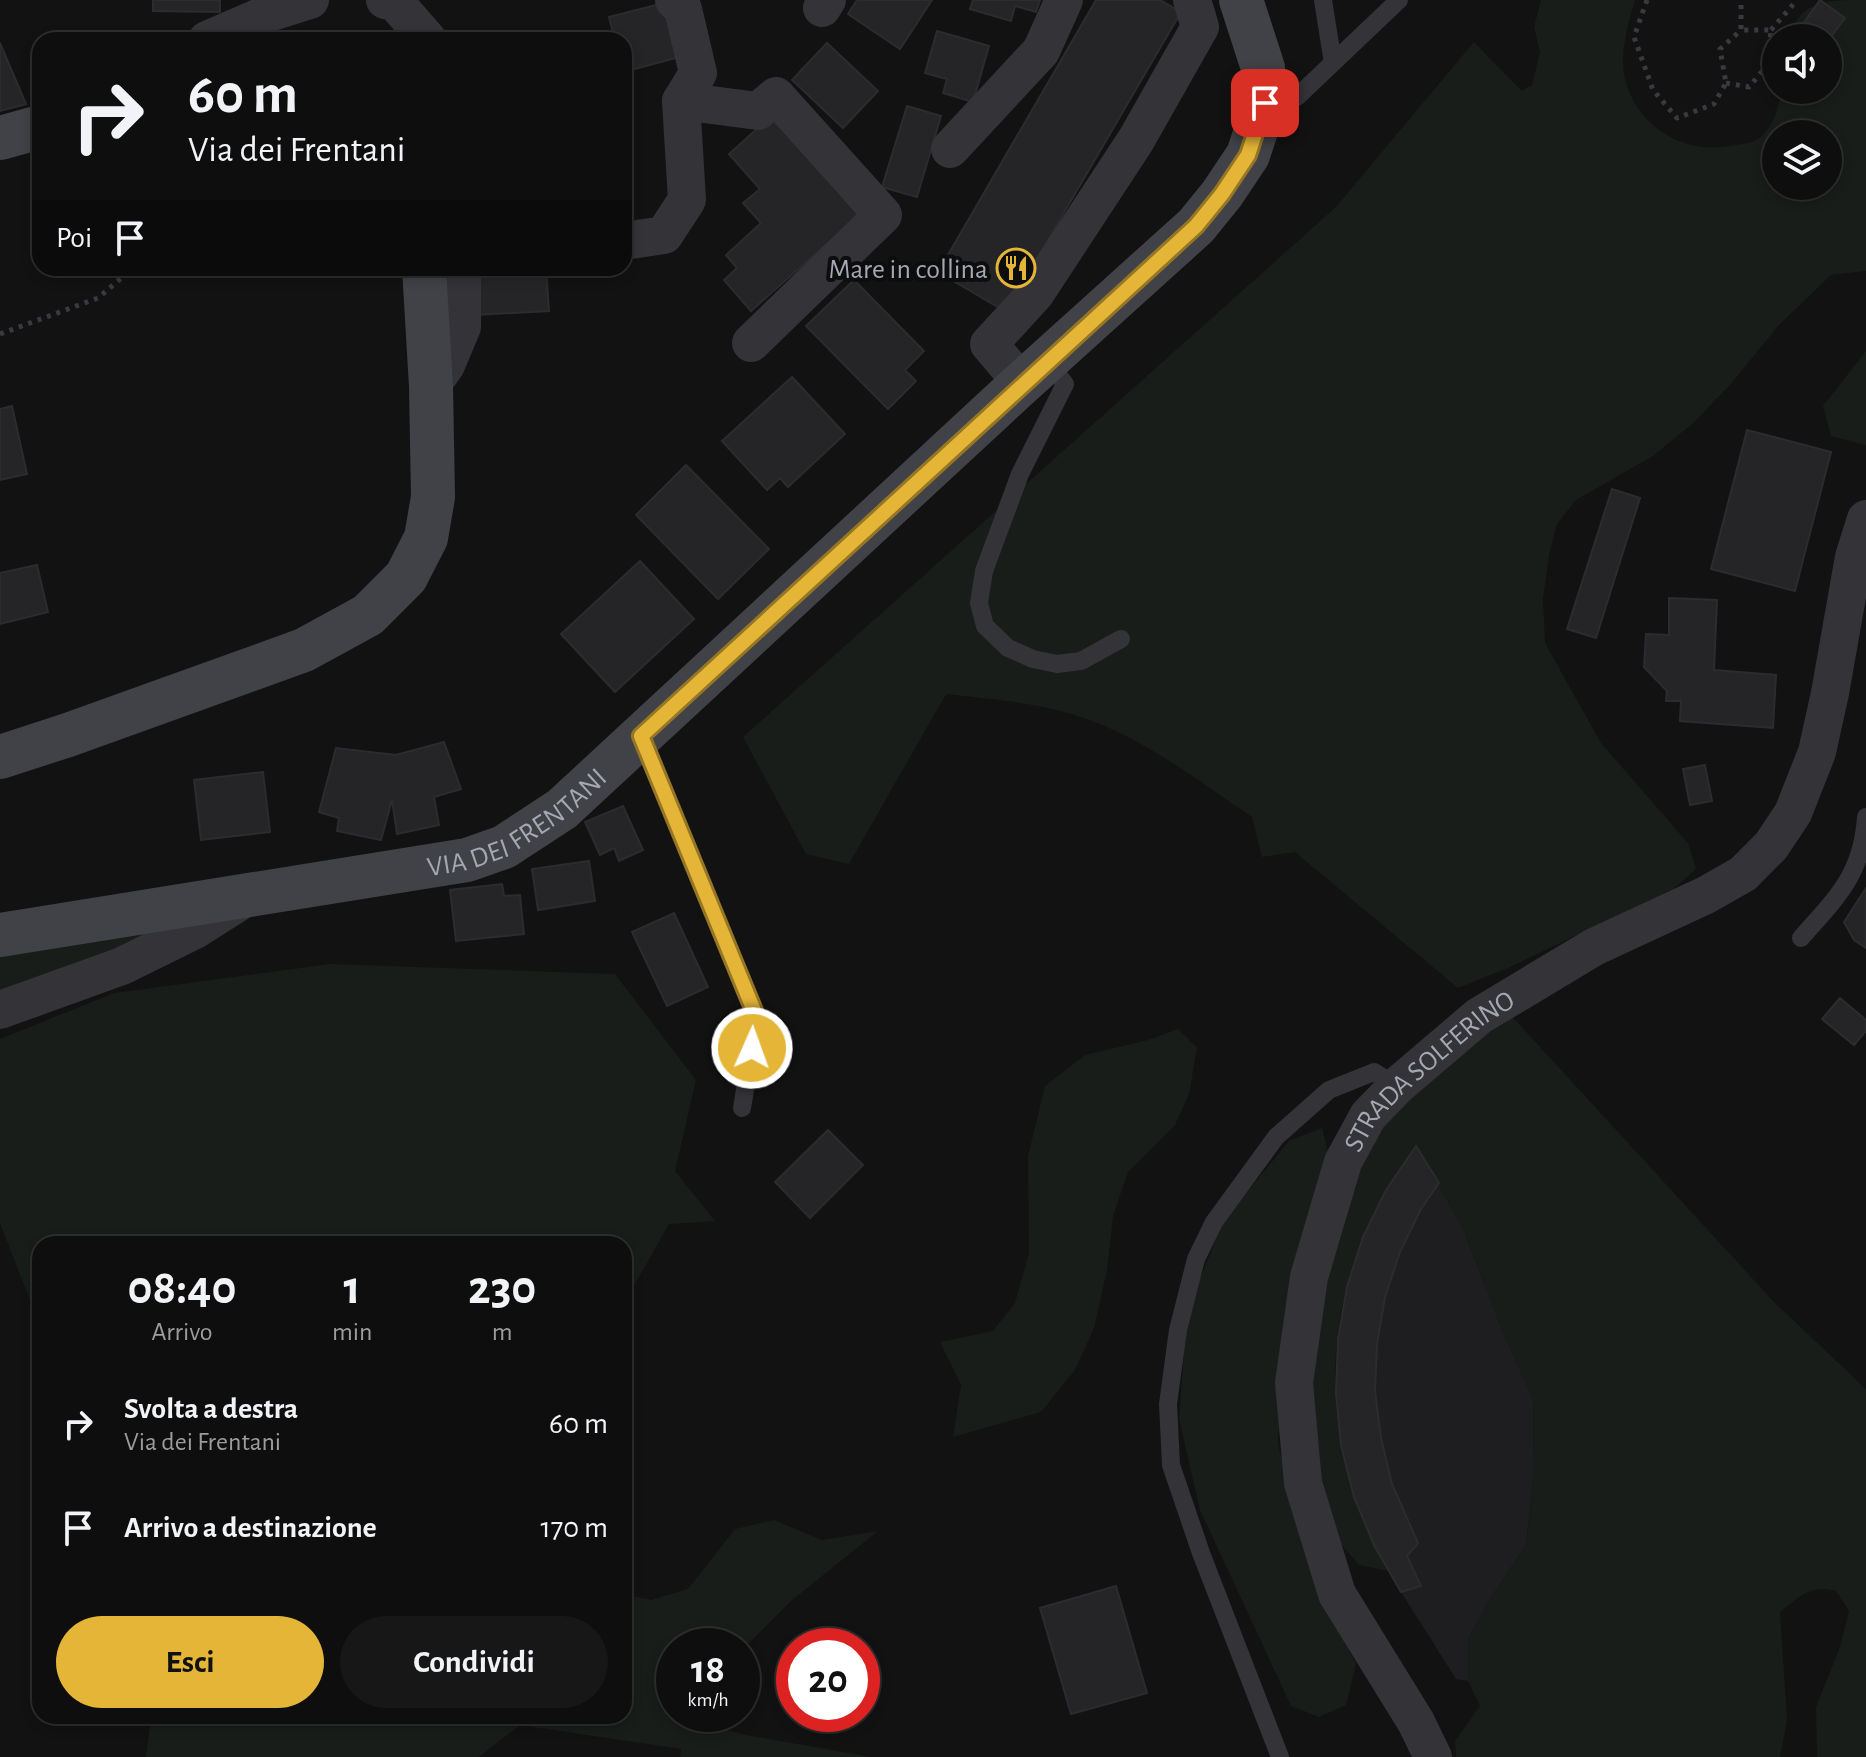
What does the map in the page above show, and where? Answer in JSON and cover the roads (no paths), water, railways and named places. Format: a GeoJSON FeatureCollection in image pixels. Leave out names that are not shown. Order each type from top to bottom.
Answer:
{"type":"FeatureCollection","features":[{"type":"Feature","properties":{"kind":"main road","name":"VIA DEI FRENTANI"},"geometry":{"type":"LineString","coordinates":[[0,935],[467,860],[504,847],[562,809],[1196,226],[1248,155],[1265,103],[1263,68],[1241,0]]}},
{"type":"Feature","properties":{"kind":"main road"},"geometry":{"type":"LineString","coordinates":[[0,138],[32,129]]}},
{"type":"Feature","properties":{"kind":"main road"},"geometry":{"type":"LineString","coordinates":[[0,757],[304,650],[368,615],[406,577],[426,538],[433,497],[424,276]]}},
{"type":"Feature","properties":{"kind":"street"},"geometry":{"type":"LineString","coordinates":[[225,32],[310,0]]}},
{"type":"Feature","properties":{"kind":"street"},"geometry":{"type":"LineString","coordinates":[[385,0],[395,2],[421,32]]}},
{"type":"Feature","properties":{"kind":"street"},"geometry":{"type":"LineString","coordinates":[[632,240],[664,235],[687,200],[681,101],[698,73],[683,9],[674,0]]}},
{"type":"Feature","properties":{"kind":"street"},"geometry":{"type":"LineString","coordinates":[[950,149],[1041,51],[1064,0]]}},
{"type":"Feature","properties":{"kind":"street"},"geometry":{"type":"LineString","coordinates":[[1034,372],[989,344],[1035,294],[1136,140],[1200,27],[1192,0]]}},
{"type":"Feature","properties":{"kind":"street"},"geometry":{"type":"LineString","coordinates":[[681,101],[758,111],[776,96],[883,215],[751,343]]}},
{"type":"Feature","properties":{"kind":"street"},"geometry":{"type":"LineString","coordinates":[[431,386],[446,365],[462,327],[462,276]]}},
{"type":"Feature","properties":{"kind":"street","name":"STRADA SOLFERINO"},"geometry":{"type":"LineString","coordinates":[[1433,1757],[1416,1722],[1337,1594],[1303,1483],[1294,1383],[1309,1277],[1343,1162],[1368,1116],[1397,1086],[1479,1016],[1594,947],[1706,895],[1743,874],[1771,846],[1793,813],[1817,752],[1854,622],[1854,557],[1866,519]]}},
{"type":"Feature","properties":{"kind":"street"},"geometry":{"type":"LineString","coordinates":[[0,1010],[122,966],[195,930],[250,896]]}},
{"type":"Feature","properties":{"kind":"lane"},"geometry":{"type":"LineString","coordinates":[[1323,0],[1333,63]]}},
{"type":"Feature","properties":{"kind":"lane"},"geometry":{"type":"LineString","coordinates":[[1265,103],[1297,97],[1399,0]]}},
{"type":"Feature","properties":{"kind":"lane"},"geometry":{"type":"LineString","coordinates":[[1034,372],[1065,384],[1020,474],[984,571],[979,603],[985,626],[1008,648],[1033,659],[1057,664],[1081,661],[1121,639]]}},
{"type":"Feature","properties":{"kind":"lane"},"geometry":{"type":"LineString","coordinates":[[641,736],[757,1018],[742,1108]]}},
{"type":"Feature","properties":{"kind":"lane"},"geometry":{"type":"LineString","coordinates":[[1801,938],[1847,884],[1861,851],[1866,817]]}},
{"type":"Feature","properties":{"kind":"lane"},"geometry":{"type":"LineString","coordinates":[[1280,1757],[1201,1553],[1171,1465],[1168,1404],[1178,1330],[1196,1259],[1214,1222],[1276,1137],[1329,1090],[1374,1072],[1397,1086]]}},
{"type":"Feature","properties":{"kind":"place","name":"Mare in collina"},"geometry":{"type":"Point","coordinates":[1016,268]}}]}
